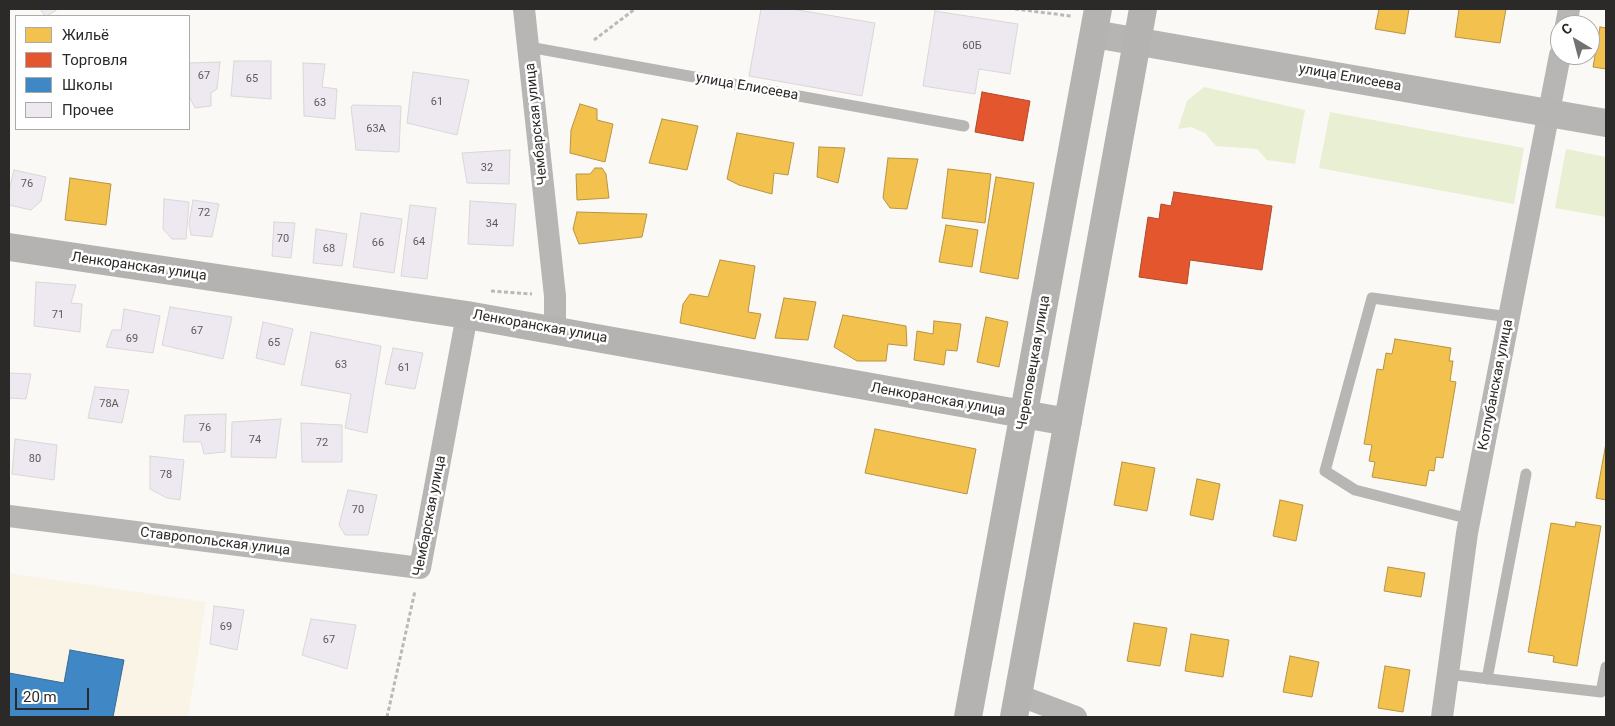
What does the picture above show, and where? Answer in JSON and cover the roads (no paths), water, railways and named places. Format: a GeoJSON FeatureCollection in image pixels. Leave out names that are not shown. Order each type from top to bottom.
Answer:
{"type":"FeatureCollection","features":[{"type":"Feature","properties":{"kind":"highway"},"geometry":{"type":"LineString","coordinates":[[1016,706],[1143,9]]}},
{"type":"Feature","properties":{"kind":"highway","name":"Череповецкая улица"},"geometry":{"type":"LineString","coordinates":[[968,717],[1096,21]]}},
{"type":"Feature","properties":{"kind":"highway","name":"Ленкоранская улица"},"geometry":{"type":"LineString","coordinates":[[9,247],[467,315],[1024,416],[1068,422]]}},
{"type":"Feature","properties":{"kind":"street","name":"Чембарская улица"},"geometry":{"type":"LineString","coordinates":[[524,9],[555,296],[555,330]]}},
{"type":"Feature","properties":{"kind":"street","name":"улица Елисеева"},"geometry":{"type":"LineString","coordinates":[[1096,21],[1136,42],[1606,122]]}},
{"type":"Feature","properties":{"kind":"street","name":"Котлубанская улица"},"geometry":{"type":"LineString","coordinates":[[1442,717],[1470,518],[1558,65]]}},
{"type":"Feature","properties":{"kind":"street","name":"Чембарская улица"},"geometry":{"type":"LineString","coordinates":[[420,568],[467,315]]}},
{"type":"Feature","properties":{"kind":"street","name":"Ставропольская улица"},"geometry":{"type":"LineString","coordinates":[[9,516],[420,568]]}},
{"type":"Feature","properties":{"kind":"street"},"geometry":{"type":"LineString","coordinates":[[1016,706],[1076,717]]}},
{"type":"Feature","properties":{"kind":"lane","name":"улица Елисеева"},"geometry":{"type":"LineString","coordinates":[[529,47],[964,126]]}},
{"type":"Feature","properties":{"kind":"lane"},"geometry":{"type":"LineString","coordinates":[[1470,518],[1355,490],[1325,471],[1372,298],[1509,317]]}},
{"type":"Feature","properties":{"kind":"lane"},"geometry":{"type":"LineString","coordinates":[[1487,679],[1526,474]]}},
{"type":"Feature","properties":{"kind":"lane"},"geometry":{"type":"LineString","coordinates":[[1447,674],[1601,692],[1606,667]]}}]}
